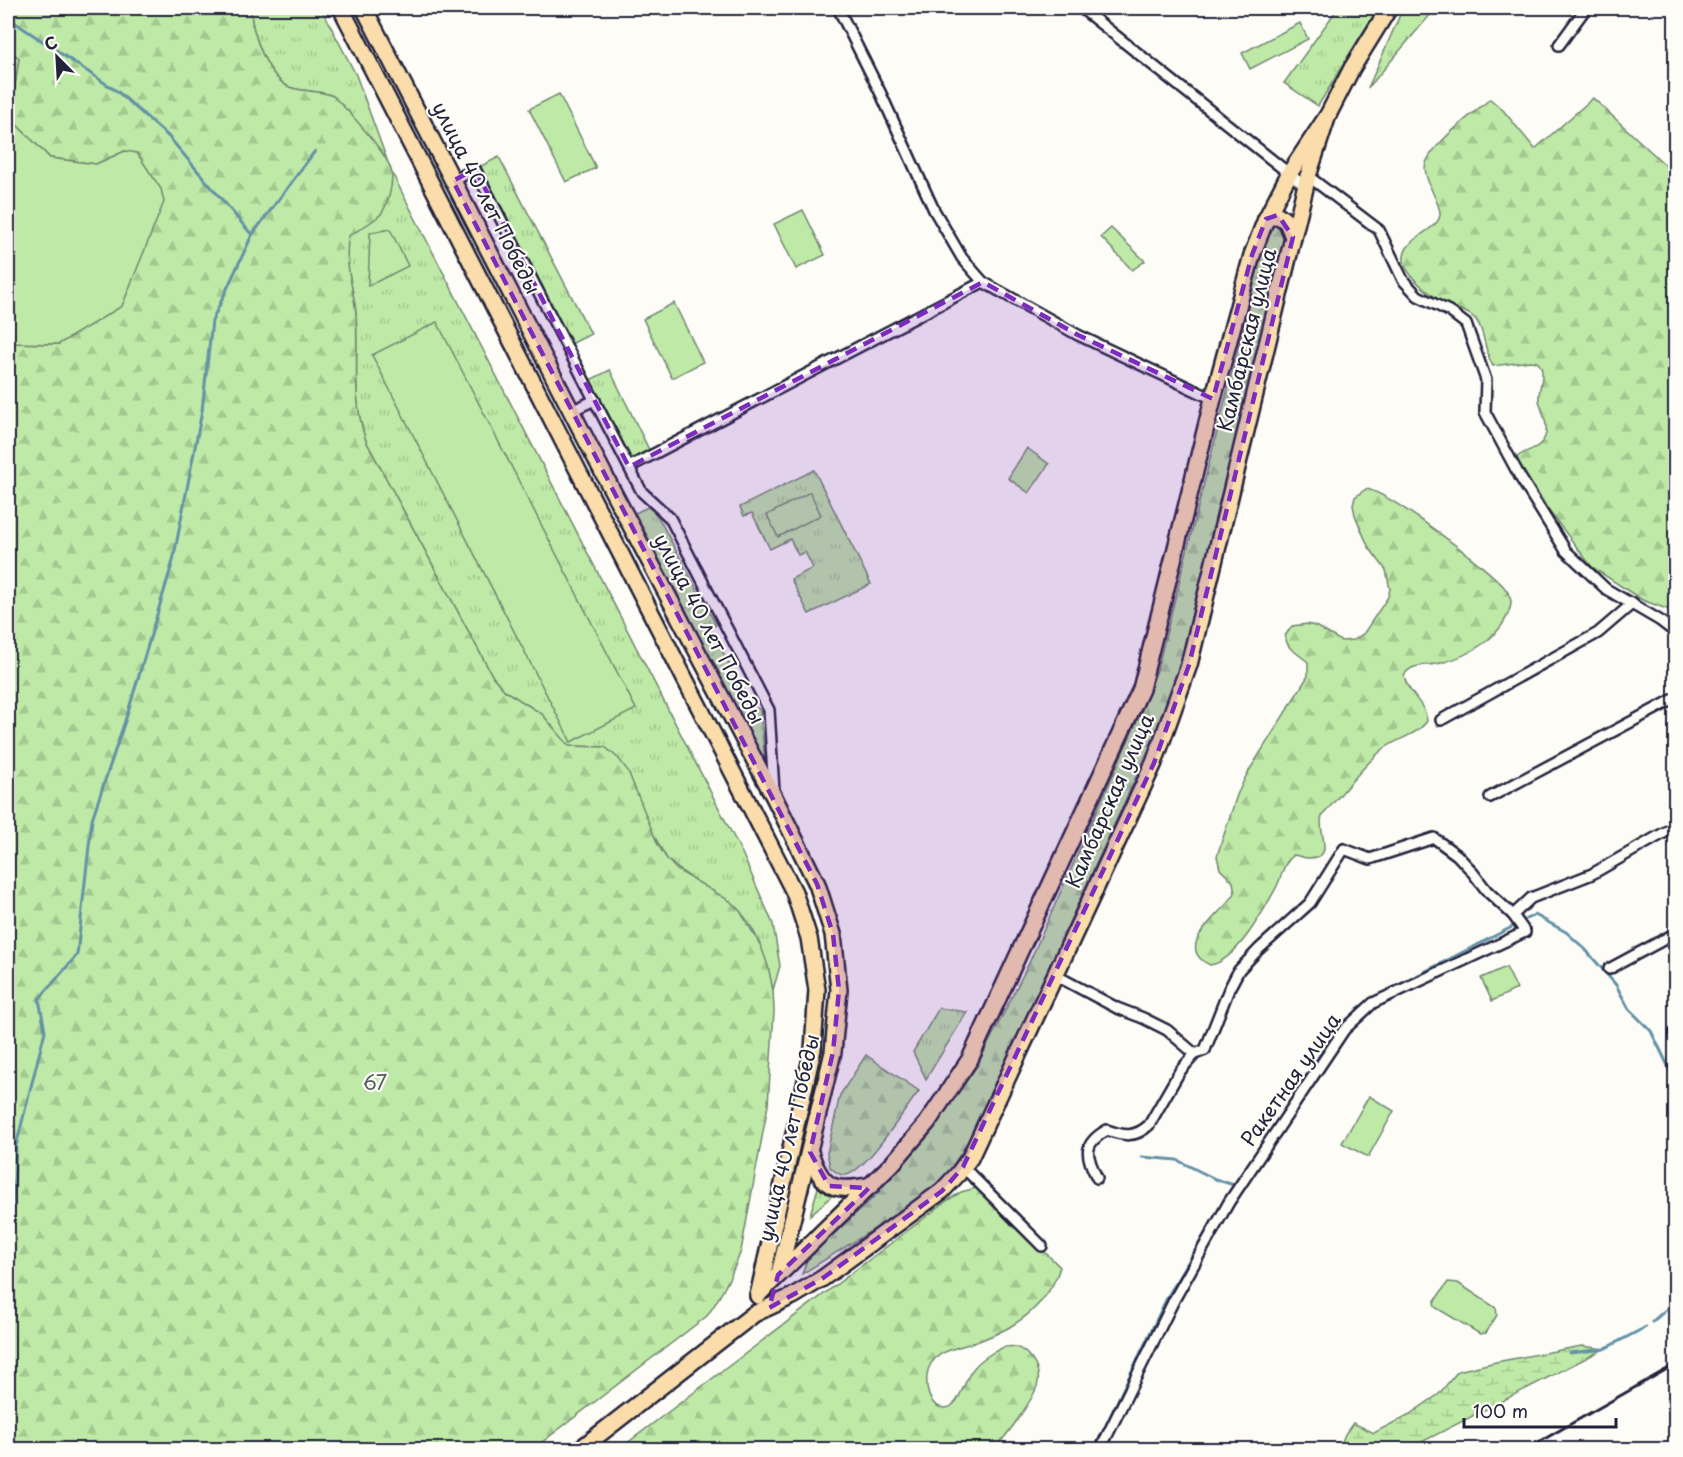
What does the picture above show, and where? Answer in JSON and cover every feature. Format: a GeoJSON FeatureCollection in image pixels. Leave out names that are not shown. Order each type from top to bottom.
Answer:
{"type":"FeatureCollection","features":[{"type":"Feature","properties":{"kind":"main road","name":"улица 40 лет Победы"},"geometry":{"type":"LineString","coordinates":[[342,8],[794,892],[809,938],[817,990],[813,1049],[754,1314]]}},
{"type":"Feature","properties":{"kind":"main road","name":"улица 40 лет Победы"},"geometry":{"type":"LineString","coordinates":[[364,8],[571,411],[774,797],[817,884],[833,934],[839,990],[833,1052],[786,1250],[768,1308]]}},
{"type":"Feature","properties":{"kind":"main road","name":"Камбарская улица"},"geometry":{"type":"LineString","coordinates":[[758,1295],[872,1185],[927,1123],[970,1059],[1141,689],[1213,399],[1252,255],[1266,219],[1289,174],[1328,115],[1352,68],[1389,8]]}},
{"type":"Feature","properties":{"kind":"main road","name":"Камбарская улица"},"geometry":{"type":"LineString","coordinates":[[579,1449],[754,1314],[831,1272],[942,1191],[970,1158],[1154,763],[1189,665],[1307,181],[1328,115]]}},
{"type":"Feature","properties":{"kind":"main road"},"geometry":{"type":"LineString","coordinates":[[1266,219],[1278,215],[1287,222],[1293,237]]}},
{"type":"Feature","properties":{"kind":"main road"},"geometry":{"type":"LineString","coordinates":[[810,1152],[821,1179],[830,1186],[855,1189],[872,1185]]}},
{"type":"Feature","properties":{"kind":"main road"},"geometry":{"type":"LineString","coordinates":[[769,1246],[786,1250]]}},
{"type":"Feature","properties":{"kind":"street"},"geometry":{"type":"LineString","coordinates":[[838,8],[881,94],[934,210],[962,258],[983,282],[1078,335],[1213,399]]}},
{"type":"Feature","properties":{"kind":"street"},"geometry":{"type":"LineString","coordinates":[[1081,8],[1289,174],[1307,181],[1379,230],[1403,280],[1418,296],[1449,311],[1466,324],[1486,380],[1485,412],[1520,477],[1566,551],[1606,589],[1633,603],[1676,633]]}},
{"type":"Feature","properties":{"kind":"street"},"geometry":{"type":"LineString","coordinates":[[1559,45],[1586,8]]}},
{"type":"Feature","properties":{"kind":"street"},"geometry":{"type":"LineString","coordinates":[[453,181],[475,169],[642,492],[670,518],[769,710],[774,797]]}},
{"type":"Feature","properties":{"kind":"street"},"geometry":{"type":"LineString","coordinates":[[629,467],[983,282]]}},
{"type":"Feature","properties":{"kind":"street"},"geometry":{"type":"LineString","coordinates":[[571,411],[595,400]]}},
{"type":"Feature","properties":{"kind":"street"},"geometry":{"type":"LineString","coordinates":[[1441,720],[1598,633],[1633,603]]}},
{"type":"Feature","properties":{"kind":"street"},"geometry":{"type":"LineString","coordinates":[[1490,797],[1676,698]]}},
{"type":"Feature","properties":{"kind":"street"},"geometry":{"type":"LineString","coordinates":[[1096,1178],[1090,1164],[1088,1149],[1094,1138],[1107,1130],[1123,1136],[1134,1135],[1149,1125],[1180,1071],[1195,1054],[1205,1050],[1228,989],[1239,970],[1310,903],[1344,849],[1370,859],[1434,837],[1457,855],[1487,891],[1513,915],[1532,898],[1592,874],[1676,826]]}},
{"type":"Feature","properties":{"kind":"street","name":"Ракетная улица"},"geometry":{"type":"LineString","coordinates":[[1100,1449],[1174,1300],[1228,1202],[1344,1030],[1373,1003],[1525,932],[1513,915]]}},
{"type":"Feature","properties":{"kind":"street"},"geometry":{"type":"LineString","coordinates":[[1609,969],[1676,933]]}},
{"type":"Feature","properties":{"kind":"street"},"geometry":{"type":"LineString","coordinates":[[1055,975],[1117,1008],[1143,1017],[1167,1030],[1195,1054]]}},
{"type":"Feature","properties":{"kind":"street"},"geometry":{"type":"LineString","coordinates":[[963,1167],[1042,1246]]}},
{"type":"Feature","properties":{"kind":"highlighted area"},"geometry":{"type":"Polygon","coordinates":[[[475,169],[629,467],[983,282],[1078,335],[1213,399],[1252,255],[1266,219],[1278,215],[1293,237],[1189,665],[1154,763],[963,1167],[942,1191],[823,1278],[769,1308],[778,1275],[869,1188],[829,1186],[810,1152],[833,1052],[839,990],[833,934],[817,884],[453,181],[475,169]]]}},
{"type":"Feature","properties":{"kind":"green space","name":"67"},"geometry":{"type":"Polygon","coordinates":[[[8,8],[251,8],[257,41],[275,76],[292,88],[333,96],[366,132],[388,162],[392,181],[390,194],[383,211],[373,221],[349,236],[347,246],[356,314],[357,393],[361,425],[366,441],[493,677],[505,691],[542,714],[569,746],[605,747],[619,759],[628,771],[658,845],[667,859],[677,870],[730,901],[740,911],[761,946],[773,990],[774,1011],[768,1105],[741,1251],[734,1268],[707,1316],[533,1449],[8,1449],[8,343],[59,344],[125,151],[96,164],[50,158],[10,118],[19,58],[8,49],[8,8]]]}},
{"type":"Feature","properties":{"kind":"green space"},"geometry":{"type":"Polygon","coordinates":[[[251,8],[321,8],[356,75],[391,171],[381,151],[333,96],[292,88],[275,76],[257,41],[251,8]]]}},
{"type":"Feature","properties":{"kind":"green space"},"geometry":{"type":"Polygon","coordinates":[[[1338,8],[1378,8],[1318,106],[1284,83],[1338,8]]]}},
{"type":"Feature","properties":{"kind":"green space"},"geometry":{"type":"Polygon","coordinates":[[[1403,8],[1436,8],[1368,88],[1403,8]]]}},
{"type":"Feature","properties":{"kind":"green space"},"geometry":{"type":"Polygon","coordinates":[[[1300,23],[1308,39],[1250,69],[1242,53],[1300,23]]]}},
{"type":"Feature","properties":{"kind":"green space"},"geometry":{"type":"Polygon","coordinates":[[[8,49],[19,58],[10,118],[50,158],[96,164],[125,151],[137,153],[161,189],[164,202],[122,306],[59,344],[8,343],[8,49]]]}},
{"type":"Feature","properties":{"kind":"green space"},"geometry":{"type":"Polygon","coordinates":[[[559,94],[596,168],[566,182],[529,109],[559,94]]]}},
{"type":"Feature","properties":{"kind":"green space"},"geometry":{"type":"Polygon","coordinates":[[[1593,98],[1675,174],[1675,612],[1642,600],[1592,567],[1516,468],[1515,459],[1539,445],[1545,437],[1546,423],[1539,400],[1542,374],[1539,364],[1530,361],[1493,366],[1477,321],[1470,314],[1452,307],[1421,286],[1408,271],[1405,263],[1406,249],[1436,224],[1439,218],[1439,206],[1426,174],[1427,160],[1442,141],[1463,122],[1490,99],[1503,110],[1535,149],[1593,98]]]}},
{"type":"Feature","properties":{"kind":"green space"},"geometry":{"type":"Polygon","coordinates":[[[499,157],[591,334],[567,346],[475,169],[499,157]]]}},
{"type":"Feature","properties":{"kind":"green space"},"geometry":{"type":"Polygon","coordinates":[[[391,171],[742,853],[773,924],[780,966],[773,990],[763,953],[753,929],[738,909],[689,877],[667,859],[605,747],[569,746],[542,714],[505,691],[493,677],[366,441],[361,425],[357,393],[356,314],[347,246],[348,236],[381,214],[391,171]]]}},
{"type":"Feature","properties":{"kind":"green space"},"geometry":{"type":"Polygon","coordinates":[[[803,210],[825,255],[796,269],[774,224],[803,210]]]}},
{"type":"Feature","properties":{"kind":"green space"},"geometry":{"type":"Polygon","coordinates":[[[1279,221],[1286,234],[1177,675],[1163,718],[970,1139],[944,1179],[908,1208],[802,1274],[808,1258],[875,1196],[936,1124],[977,1066],[1029,963],[1144,705],[1157,670],[1267,233],[1271,224],[1279,221]]]}},
{"type":"Feature","properties":{"kind":"green space"},"geometry":{"type":"Polygon","coordinates":[[[1111,228],[1145,261],[1132,270],[1101,237],[1111,228]]]}},
{"type":"Feature","properties":{"kind":"green space"},"geometry":{"type":"Polygon","coordinates":[[[390,229],[408,266],[368,286],[370,233],[390,229]]]}},
{"type":"Feature","properties":{"kind":"green space"},"geometry":{"type":"Polygon","coordinates":[[[674,303],[703,362],[672,378],[643,319],[674,303]]]}},
{"type":"Feature","properties":{"kind":"green space"},"geometry":{"type":"Polygon","coordinates":[[[437,322],[636,709],[571,742],[372,355],[437,322]]]}},
{"type":"Feature","properties":{"kind":"green space"},"geometry":{"type":"Polygon","coordinates":[[[610,370],[652,456],[629,467],[586,382],[610,370]]]}},
{"type":"Feature","properties":{"kind":"green space"},"geometry":{"type":"Polygon","coordinates":[[[1027,448],[1049,464],[1029,493],[1008,478],[1027,448]]]}},
{"type":"Feature","properties":{"kind":"green space"},"geometry":{"type":"Polygon","coordinates":[[[814,470],[871,584],[809,614],[791,579],[813,568],[805,552],[798,555],[790,539],[770,549],[752,513],[744,516],[740,507],[814,470]]]}},
{"type":"Feature","properties":{"kind":"green space"},"geometry":{"type":"Polygon","coordinates":[[[1366,489],[1378,493],[1415,516],[1478,564],[1506,589],[1511,605],[1500,628],[1483,644],[1452,660],[1412,668],[1404,675],[1427,721],[1417,730],[1386,747],[1358,774],[1322,816],[1324,849],[1322,854],[1308,858],[1294,855],[1290,858],[1271,898],[1248,934],[1230,955],[1210,965],[1199,957],[1195,949],[1197,939],[1203,929],[1235,893],[1233,882],[1220,869],[1217,856],[1237,795],[1247,774],[1308,676],[1308,662],[1290,648],[1285,636],[1292,626],[1308,624],[1341,641],[1354,640],[1364,633],[1388,597],[1390,589],[1386,570],[1368,546],[1355,515],[1353,505],[1355,497],[1366,489]]]}},
{"type":"Feature","properties":{"kind":"green space"},"geometry":{"type":"Polygon","coordinates":[[[810,492],[821,515],[778,537],[767,515],[810,492]]]}},
{"type":"Feature","properties":{"kind":"green space"},"geometry":{"type":"Polygon","coordinates":[[[648,507],[657,515],[716,625],[710,628],[752,707],[760,709],[765,763],[635,513],[648,507]]]}},
{"type":"Feature","properties":{"kind":"green space"},"geometry":{"type":"Polygon","coordinates":[[[1506,967],[1517,989],[1492,1001],[1481,978],[1506,967]]]}},
{"type":"Feature","properties":{"kind":"green space"},"geometry":{"type":"Polygon","coordinates":[[[939,1008],[967,1012],[926,1079],[913,1052],[939,1008]]]}},
{"type":"Feature","properties":{"kind":"green space"},"geometry":{"type":"Polygon","coordinates":[[[866,1055],[919,1091],[864,1163],[854,1171],[842,1175],[830,1167],[827,1153],[840,1095],[866,1055]]]}},
{"type":"Feature","properties":{"kind":"green space"},"geometry":{"type":"Polygon","coordinates":[[[1369,1096],[1394,1111],[1368,1157],[1342,1143],[1369,1096]]]}},
{"type":"Feature","properties":{"kind":"green space"},"geometry":{"type":"Polygon","coordinates":[[[819,1184],[825,1191],[834,1194],[810,1215],[819,1184]]]}},
{"type":"Feature","properties":{"kind":"green space"},"geometry":{"type":"Polygon","coordinates":[[[976,1188],[982,1190],[1060,1267],[1052,1286],[1025,1316],[994,1335],[946,1351],[939,1355],[929,1367],[928,1392],[935,1405],[945,1408],[954,1403],[973,1369],[990,1354],[1005,1347],[1012,1347],[1018,1348],[1030,1357],[1038,1374],[1036,1389],[1019,1417],[994,1449],[618,1450],[948,1200],[961,1192],[976,1188]]]}},
{"type":"Feature","properties":{"kind":"green space"},"geometry":{"type":"Polygon","coordinates":[[[1448,1282],[1458,1283],[1496,1308],[1497,1315],[1486,1333],[1480,1334],[1435,1307],[1434,1302],[1448,1282]]]}},
{"type":"Feature","properties":{"kind":"green space"},"geometry":{"type":"Polygon","coordinates":[[[1582,1346],[1604,1349],[1408,1449],[1339,1449],[1345,1434],[1353,1423],[1374,1433],[1410,1414],[1439,1394],[1458,1371],[1582,1346]]]}},
{"type":"Feature","properties":{"kind":"waterway"},"geometry":{"type":"LineString","coordinates":[[8,18],[118,92],[168,136],[252,235]]}},
{"type":"Feature","properties":{"kind":"waterway"},"geometry":{"type":"LineString","coordinates":[[8,1274],[16,1146],[45,1031],[39,999],[77,955],[92,819],[128,712],[173,561],[202,411],[212,321],[252,235],[315,151]]}},
{"type":"Feature","properties":{"kind":"waterway"},"geometry":{"type":"LineString","coordinates":[[1526,919],[1535,915],[1566,932],[1585,949],[1616,985],[1629,1009],[1651,1031],[1676,1082]]}},
{"type":"Feature","properties":{"kind":"waterway"},"geometry":{"type":"LineString","coordinates":[[1357,1009],[1377,996],[1514,926]]}},
{"type":"Feature","properties":{"kind":"waterway"},"geometry":{"type":"LineString","coordinates":[[1256,1154],[1343,1023]]}},
{"type":"Feature","properties":{"kind":"waterway"},"geometry":{"type":"LineString","coordinates":[[1142,1157],[1177,1160],[1215,1179],[1234,1185]]}},
{"type":"Feature","properties":{"kind":"waterway"},"geometry":{"type":"LineString","coordinates":[[1231,1190],[1239,1179]]}},
{"type":"Feature","properties":{"kind":"waterway"},"geometry":{"type":"LineString","coordinates":[[1094,1450],[1168,1296],[1221,1207]]}},
{"type":"Feature","properties":{"kind":"waterway"},"geometry":{"type":"LineString","coordinates":[[1652,1322],[1668,1308],[1676,1305]]}},
{"type":"Feature","properties":{"kind":"waterway"},"geometry":{"type":"LineString","coordinates":[[1570,1353],[1604,1349],[1646,1327]]}},
{"type":"Feature","properties":{"kind":"railway"},"geometry":{"type":"LineString","coordinates":[[1525,1450],[1676,1364]]}}]}
